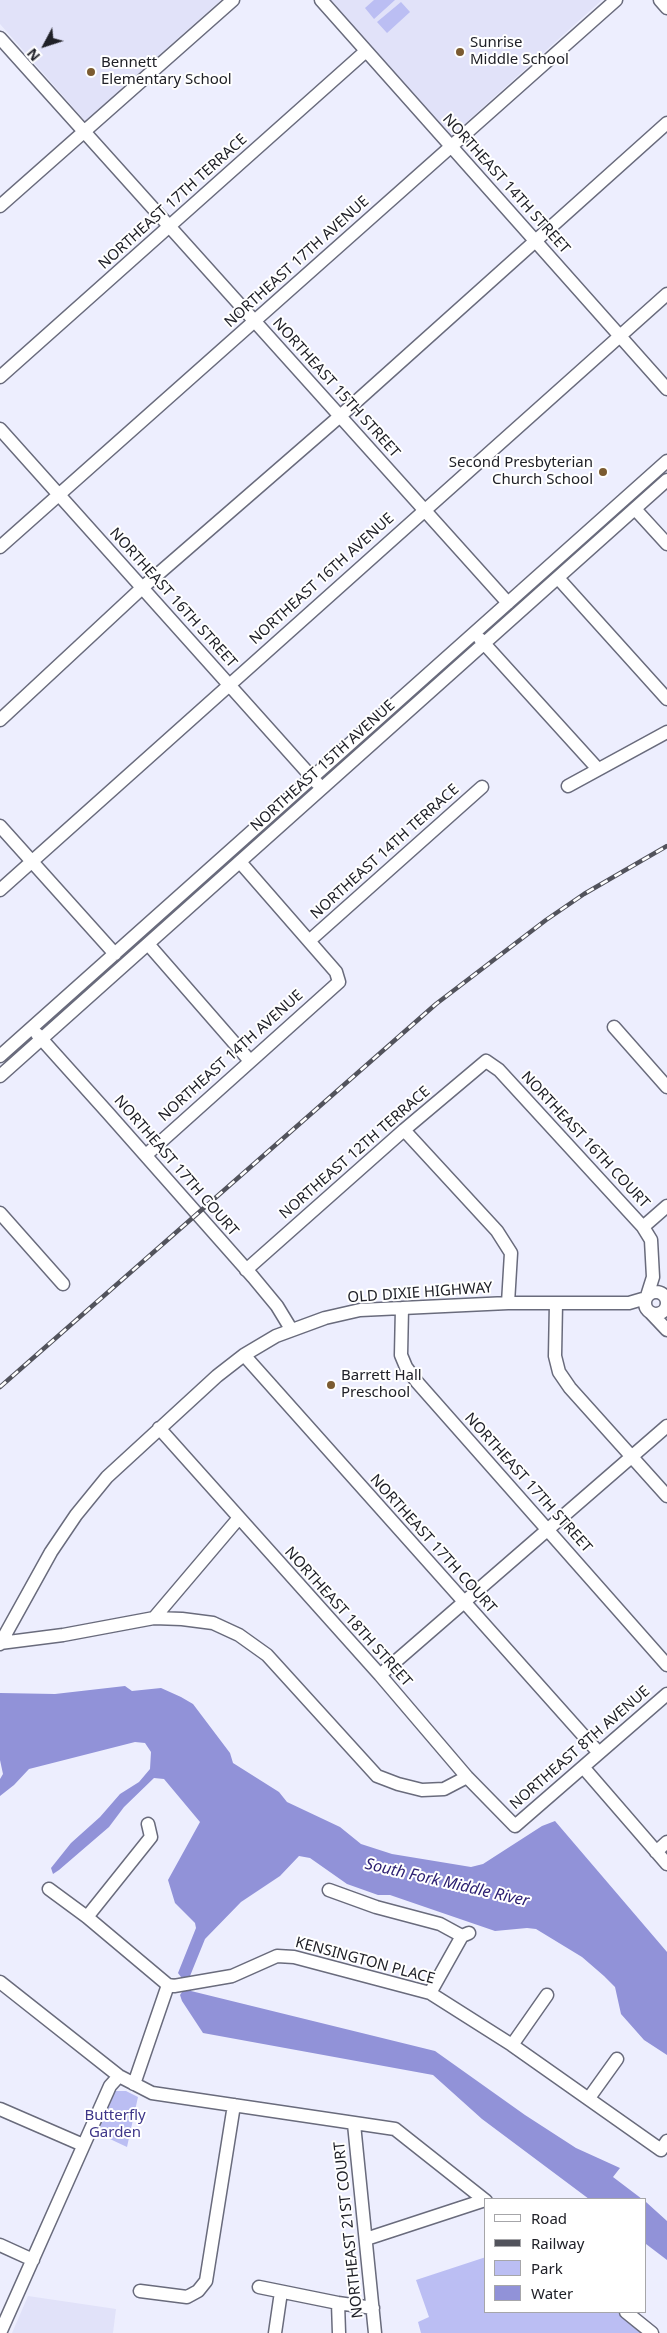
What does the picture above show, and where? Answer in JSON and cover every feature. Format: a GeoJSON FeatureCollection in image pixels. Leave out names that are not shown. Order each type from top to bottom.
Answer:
{"type":"FeatureCollection","features":[{"type":"Feature","properties":{"kind":"street"},"geometry":{"type":"LineString","coordinates":[[0,206],[233,0]]}},
{"type":"Feature","properties":{"kind":"street","name":"NORTHEAST 14TH STREET"},"geometry":{"type":"LineString","coordinates":[[321,0],[667,389]]}},
{"type":"Feature","properties":{"kind":"street","name":"NORTHEAST 17TH AVENUE"},"geometry":{"type":"LineString","coordinates":[[0,547],[616,0]]}},
{"type":"Feature","properties":{"kind":"street"},"geometry":{"type":"LineString","coordinates":[[660,0],[667,8]]}},
{"type":"Feature","properties":{"kind":"street","name":"NORTHEAST 15TH STREET"},"geometry":{"type":"LineString","coordinates":[[0,39],[508,603]]}},
{"type":"Feature","properties":{"kind":"street","name":"NORTHEAST 17TH TERRACE"},"geometry":{"type":"LineString","coordinates":[[0,377],[366,51]]}},
{"type":"Feature","properties":{"kind":"street"},"geometry":{"type":"LineString","coordinates":[[0,720],[142,588],[340,417],[534,240],[667,123]]}},
{"type":"Feature","properties":{"kind":"street","name":"NORTHEAST 16TH AVENUE"},"geometry":{"type":"LineString","coordinates":[[0,890],[424,509],[667,294]]}},
{"type":"Feature","properties":{"kind":"street","name":"NORTHEAST 16TH STREET"},"geometry":{"type":"LineString","coordinates":[[0,430],[322,789]]}},
{"type":"Feature","properties":{"kind":"street","name":"NORTHEAST 15TH AVENUE"},"geometry":{"type":"LineString","coordinates":[[0,1056],[667,461]]}},
{"type":"Feature","properties":{"kind":"street","name":"NORTHEAST 15TH AVENUE"},"geometry":{"type":"LineString","coordinates":[[0,1076],[667,480]]}},
{"type":"Feature","properties":{"kind":"street"},"geometry":{"type":"LineString","coordinates":[[635,509],[667,544]]}},
{"type":"Feature","properties":{"kind":"street"},"geometry":{"type":"LineString","coordinates":[[558,578],[667,699]]}},
{"type":"Feature","properties":{"kind":"street"},"geometry":{"type":"LineString","coordinates":[[474,633],[597,768]]}},
{"type":"Feature","properties":{"kind":"street"},"geometry":{"type":"LineString","coordinates":[[568,786],[597,768],[667,732]]}},
{"type":"Feature","properties":{"kind":"street","name":"NORTHEAST 14TH TERRACE"},"geometry":{"type":"LineString","coordinates":[[309,941],[482,786]]}},
{"type":"Feature","properties":{"kind":"street"},"geometry":{"type":"LineString","coordinates":[[0,826],[116,954]]}},
{"type":"Feature","properties":{"kind":"street"},"geometry":{"type":"LineString","coordinates":[[240,862],[309,941]]}},
{"type":"Feature","properties":{"kind":"street","name":"NORTHEAST 14TH AVENUE"},"geometry":{"type":"LineString","coordinates":[[146,1155],[339,982],[336,972],[309,941]]}},
{"type":"Feature","properties":{"kind":"street"},"geometry":{"type":"LineString","coordinates":[[148,944],[250,1061]]}},
{"type":"Feature","properties":{"kind":"street"},"geometry":{"type":"LineString","coordinates":[[614,1027],[667,1087]]}},
{"type":"Feature","properties":{"kind":"street","name":"NORTHEAST 17TH COURT"},"geometry":{"type":"LineString","coordinates":[[31,1028],[146,1155],[277,1306],[291,1330]]}},
{"type":"Feature","properties":{"kind":"street","name":"NORTHEAST 12TH TERRACE"},"geometry":{"type":"LineString","coordinates":[[246,1270],[404,1130],[486,1061]]}},
{"type":"Feature","properties":{"kind":"street","name":"NORTHEAST 16TH COURT"},"geometry":{"type":"LineString","coordinates":[[486,1061],[499,1070],[643,1227],[651,1240],[653,1277],[658,1303]]}},
{"type":"Feature","properties":{"kind":"street"},"geometry":{"type":"LineString","coordinates":[[404,1130],[497,1231],[511,1253],[508,1303]]}},
{"type":"Feature","properties":{"kind":"street"},"geometry":{"type":"LineString","coordinates":[[643,1227],[667,1206]]}},
{"type":"Feature","properties":{"kind":"street"},"geometry":{"type":"LineString","coordinates":[[0,1213],[64,1284]]}},
{"type":"Feature","properties":{"kind":"street","name":"OLD DIXIE HIGHWAY"},"geometry":{"type":"LineString","coordinates":[[0,1644],[50,1552],[76,1515],[108,1477],[217,1376],[244,1355],[291,1330],[325,1318],[360,1310],[508,1303],[658,1303]]}},
{"type":"Feature","properties":{"kind":"street"},"geometry":{"type":"LineString","coordinates":[[556,1303],[555,1356],[559,1372],[570,1388],[667,1496]]}},
{"type":"Feature","properties":{"kind":"street"},"geometry":{"type":"LineString","coordinates":[[658,1303],[667,1330]]}},
{"type":"Feature","properties":{"kind":"street","name":"NORTHEAST 17TH STREET"},"geometry":{"type":"LineString","coordinates":[[402,1308],[401,1354],[406,1367],[417,1382],[549,1529],[667,1665]]}},
{"type":"Feature","properties":{"kind":"street","name":"NORTHEAST 17TH COURT"},"geometry":{"type":"LineString","coordinates":[[244,1355],[464,1604],[599,1753]]}},
{"type":"Feature","properties":{"kind":"street"},"geometry":{"type":"LineString","coordinates":[[380,1675],[667,1426]]}},
{"type":"Feature","properties":{"kind":"street","name":"NORTHEAST 18TH STREET"},"geometry":{"type":"LineString","coordinates":[[159,1428],[238,1519],[380,1675],[467,1777],[515,1826]]}},
{"type":"Feature","properties":{"kind":"street"},"geometry":{"type":"LineString","coordinates":[[154,1618],[238,1519]]}},
{"type":"Feature","properties":{"kind":"street"},"geometry":{"type":"LineString","coordinates":[[0,1644],[63,1635],[154,1618],[182,1619],[213,1624],[239,1635],[267,1655],[377,1776],[422,1790],[444,1789],[467,1777]]}},
{"type":"Feature","properties":{"kind":"street","name":"NORTHEAST 8TH AVENUE"},"geometry":{"type":"LineString","coordinates":[[515,1826],[667,1694]]}},
{"type":"Feature","properties":{"kind":"street"},"geometry":{"type":"LineString","coordinates":[[583,1767],[667,1864]]}},
{"type":"Feature","properties":{"kind":"street"},"geometry":{"type":"LineString","coordinates":[[87,1917],[151,1838],[148,1824]]}},
{"type":"Feature","properties":{"kind":"street"},"geometry":{"type":"LineString","coordinates":[[656,1852],[667,1842]]}},
{"type":"Feature","properties":{"kind":"street"},"geometry":{"type":"LineString","coordinates":[[49,1889],[87,1917],[168,1985],[134,2084]]}},
{"type":"Feature","properties":{"kind":"street"},"geometry":{"type":"LineString","coordinates":[[329,1890],[376,1907],[440,1924],[465,1935],[430,1993]]}},
{"type":"Feature","properties":{"kind":"street","name":"KENSINGTON PLACE"},"geometry":{"type":"LineString","coordinates":[[168,1985],[174,1986],[232,1976],[278,1956],[294,1958],[430,1993],[664,2146]]}},
{"type":"Feature","properties":{"kind":"street"},"geometry":{"type":"LineString","coordinates":[[0,1982],[119,2076],[134,2084],[152,2092],[395,2129],[484,2200]]}},
{"type":"Feature","properties":{"kind":"street"},"geometry":{"type":"LineString","coordinates":[[512,2045],[547,1995]]}},
{"type":"Feature","properties":{"kind":"street"},"geometry":{"type":"LineString","coordinates":[[589,2098],[617,2059]]}},
{"type":"Feature","properties":{"kind":"street"},"geometry":{"type":"LineString","coordinates":[[0,2333],[110,2086],[119,2076]]}},
{"type":"Feature","properties":{"kind":"street"},"geometry":{"type":"LineString","coordinates":[[140,2291],[187,2297],[198,2291],[206,2281],[234,2105]]}},
{"type":"Feature","properties":{"kind":"street"},"geometry":{"type":"LineString","coordinates":[[0,2110],[83,2145]]}},
{"type":"Feature","properties":{"kind":"street","name":"NORTHEAST 21ST COURT"},"geometry":{"type":"LineString","coordinates":[[354,2124],[375,2333]]}},
{"type":"Feature","properties":{"kind":"street"},"geometry":{"type":"LineString","coordinates":[[366,2239],[484,2201]]}},
{"type":"Feature","properties":{"kind":"street"},"geometry":{"type":"LineString","coordinates":[[0,2245],[33,2260]]}},
{"type":"Feature","properties":{"kind":"street"},"geometry":{"type":"LineString","coordinates":[[259,2287],[338,2304],[373,2308]]}},
{"type":"Feature","properties":{"kind":"street"},"geometry":{"type":"LineString","coordinates":[[275,2333],[281,2292]]}},
{"type":"Feature","properties":{"kind":"street"},"geometry":{"type":"LineString","coordinates":[[338,2304],[339,2333]]}},
{"type":"Feature","properties":{"kind":"street"},"geometry":{"type":"LineString","coordinates":[[627,2313],[652,2333]]}},
{"type":"Feature","properties":{"kind":"shaded area","name":"Bennett Elementary School"},"geometry":{"type":"Polygon","coordinates":[[[0,0],[221,0],[85,121],[0,24],[0,0]]]}},
{"type":"Feature","properties":{"kind":"shaded area","name":"Sunrise Middle School"},"geometry":{"type":"Polygon","coordinates":[[[330,0],[602,0],[451,136],[330,0]]]}},
{"type":"Feature","properties":{"kind":"shaded area"},"geometry":{"type":"Polygon","coordinates":[[[28,2296],[116,2309],[113,2333],[12,2333],[28,2296]]]}},
{"type":"Feature","properties":{"kind":"green space"},"geometry":{"type":"Polygon","coordinates":[[[374,0],[395,0],[374,19],[365,8],[374,0]]]}},
{"type":"Feature","properties":{"kind":"green space"},"geometry":{"type":"Polygon","coordinates":[[[401,2],[410,12],[387,33],[377,22],[401,2]]]}},
{"type":"Feature","properties":{"kind":"green space","name":"Butterfly Garden"},"geometry":{"type":"Polygon","coordinates":[[[114,2091],[126,2091],[138,2097],[127,2147],[95,2132],[114,2091]]]}},
{"type":"Feature","properties":{"kind":"green space"},"geometry":{"type":"Polygon","coordinates":[[[484,2258],[484,2313],[618,2313],[644,2333],[421,2333],[418,2322],[429,2317],[416,2280],[484,2258]]]}},
{"type":"Feature","properties":{"kind":"water","name":"South Fork Middle River"},"geometry":{"type":"Polygon","coordinates":[[[125,1686],[132,1691],[161,1688],[181,1697],[193,1704],[230,1753],[233,1763],[279,1792],[287,1802],[340,1827],[361,1844],[392,1854],[471,1867],[483,1864],[542,1826],[555,1821],[667,1952],[667,2055],[644,2040],[621,2014],[615,1987],[604,1976],[582,1957],[536,1929],[495,1931],[390,1895],[378,1895],[347,1884],[310,1858],[299,1856],[280,1876],[241,1902],[205,1939],[190,1976],[191,1991],[435,2051],[525,2115],[576,2148],[620,2168],[613,2177],[641,2198],[588,2198],[482,2119],[433,2075],[203,2033],[182,2001],[180,1995],[182,1992],[181,1977],[178,1973],[196,1928],[195,1923],[175,1903],[168,1880],[200,1822],[164,1779],[154,1778],[124,1807],[109,1827],[53,1874],[51,1868],[71,1843],[100,1817],[120,1794],[139,1782],[150,1769],[151,1752],[145,1743],[135,1742],[29,1769],[0,1796],[0,1779],[3,1774],[0,1760],[0,1693],[55,1694],[125,1686]]]}},
{"type":"Feature","properties":{"kind":"water"},"geometry":{"type":"Polygon","coordinates":[[[647,2203],[667,2221],[667,2260],[647,2245],[647,2203]]]}},
{"type":"Feature","properties":{"kind":"railway"},"geometry":{"type":"LineString","coordinates":[[0,1387],[436,1004],[546,920],[584,894],[667,846]]}},
{"type":"Feature","properties":{"kind":"place","name":"Sunrise Middle School"},"geometry":{"type":"Point","coordinates":[460,52]}},
{"type":"Feature","properties":{"kind":"place","name":"Bennett Elementary School"},"geometry":{"type":"Point","coordinates":[91,72]}},
{"type":"Feature","properties":{"kind":"place","name":"Second Presbyterian Church School"},"geometry":{"type":"Point","coordinates":[603,472]}},
{"type":"Feature","properties":{"kind":"place","name":"Barrett Hall Preschool"},"geometry":{"type":"Point","coordinates":[331,1385]}}]}
